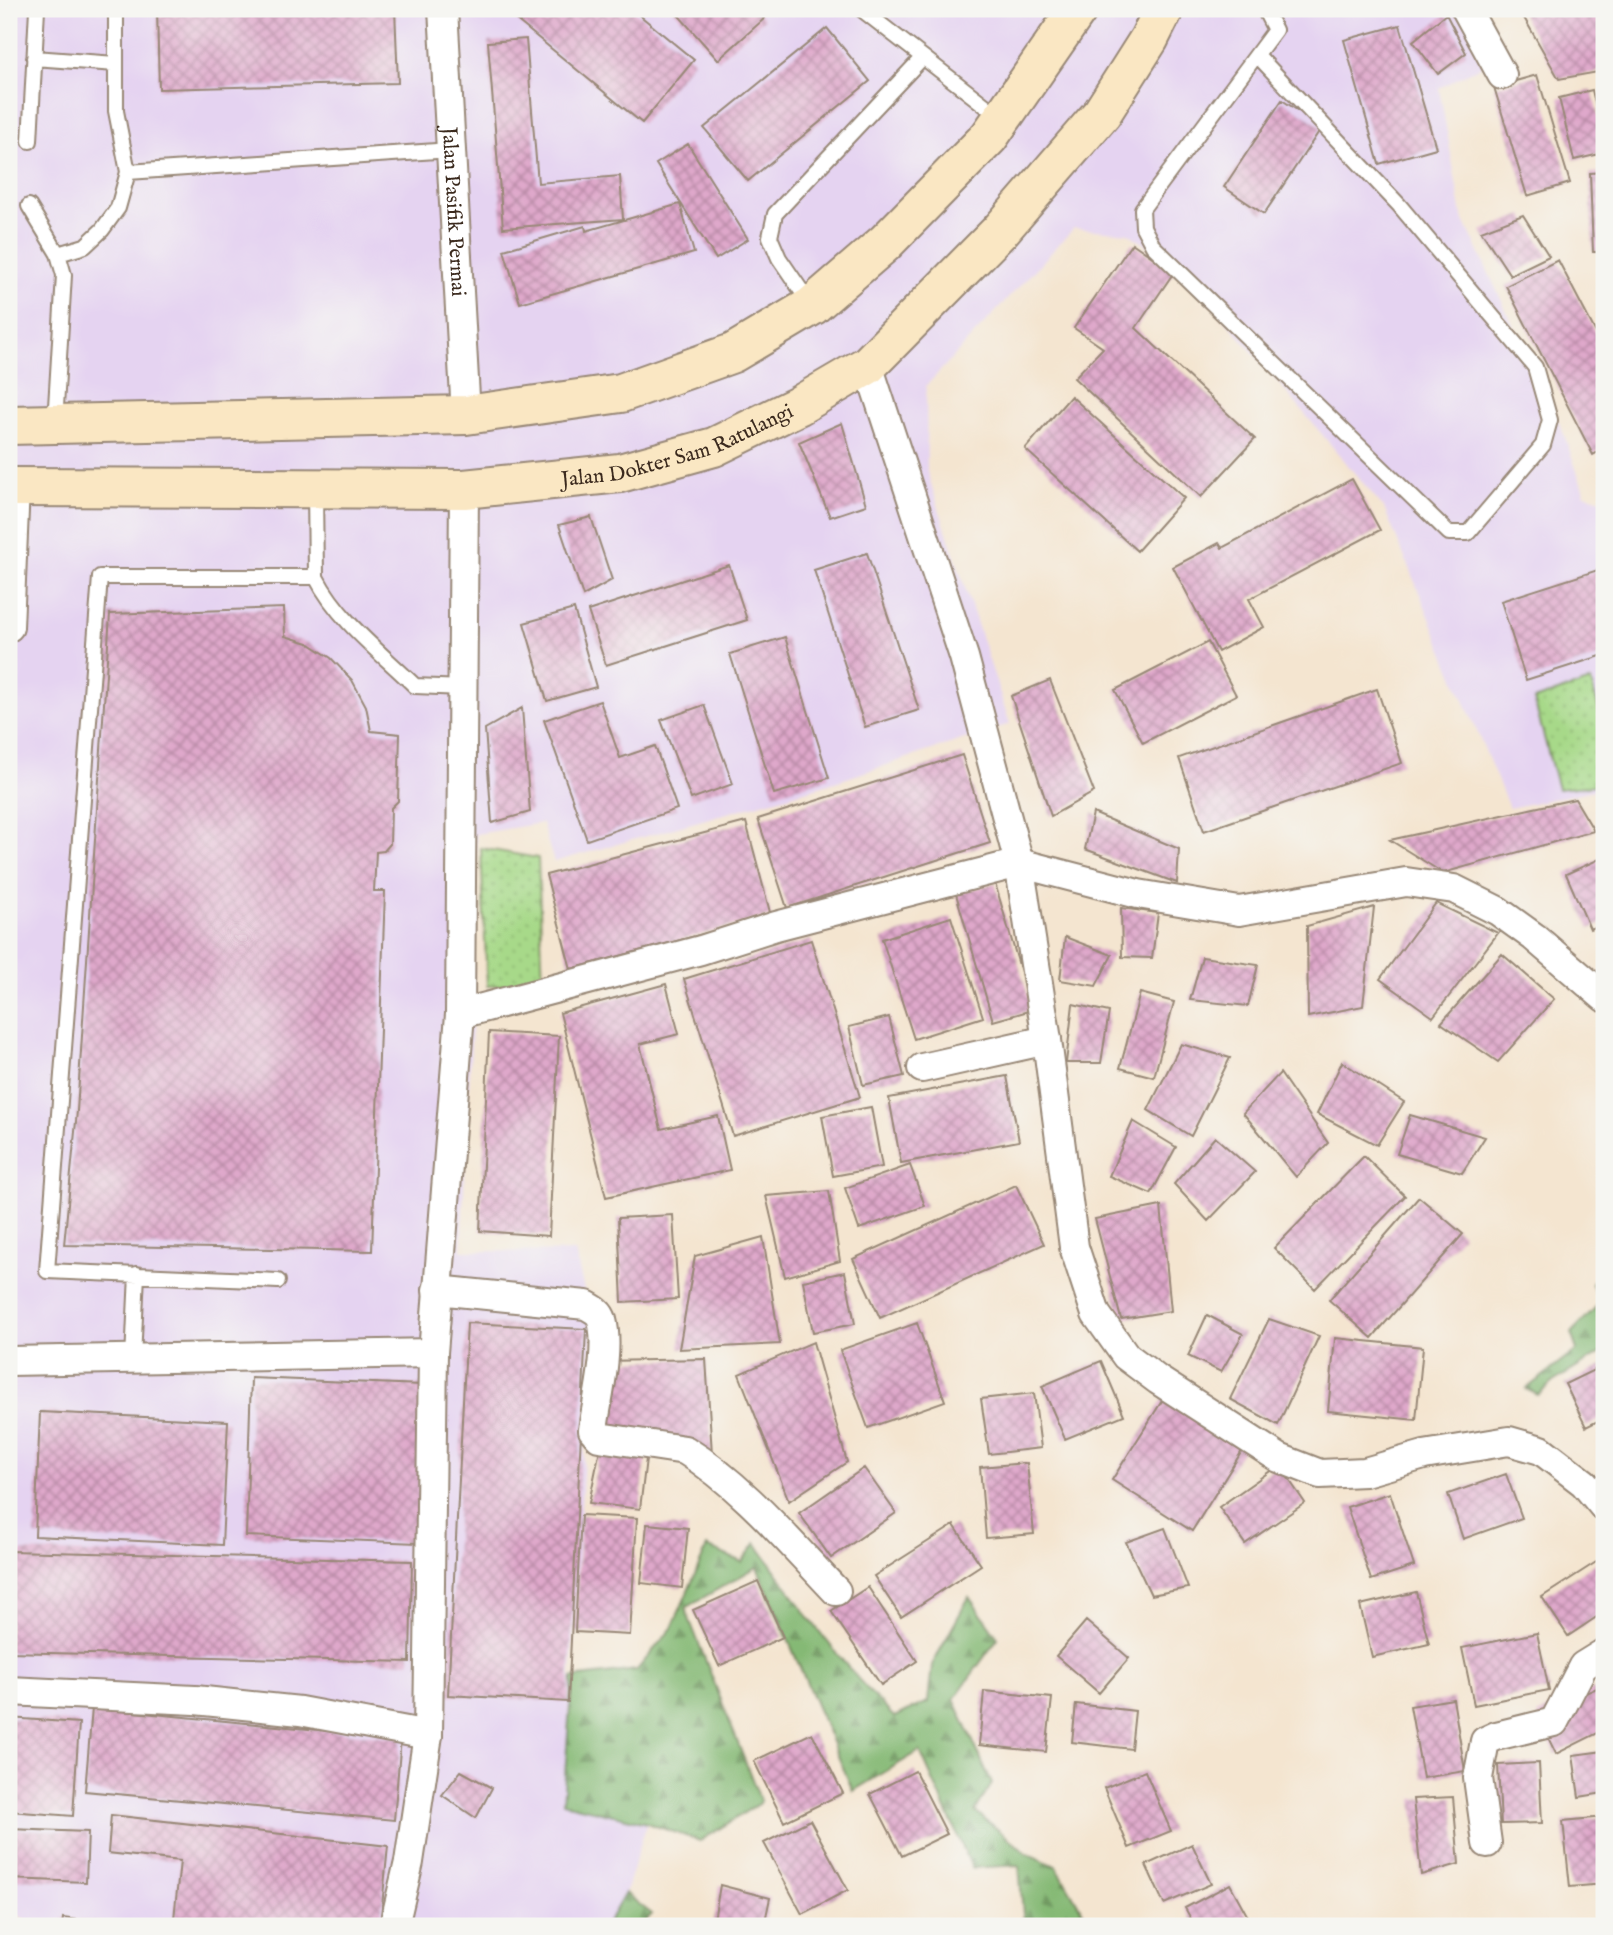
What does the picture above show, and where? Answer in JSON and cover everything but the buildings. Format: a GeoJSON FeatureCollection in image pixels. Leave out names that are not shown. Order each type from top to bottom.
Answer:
{"type":"FeatureCollection","features":[{"type":"Feature","properties":{"kind":"main road"},"geometry":{"type":"LineString","coordinates":[[9,425],[466,415],[621,393],[733,353],[812,306],[885,243],[989,137],[1078,9]]}},
{"type":"Feature","properties":{"kind":"main road","name":"Jalan Dokter Sam Ratulangi"},"geometry":{"type":"LineString","coordinates":[[12,487],[464,489],[621,473],[714,447],[798,407],[868,365],[1000,231],[1102,113],[1149,39],[1164,9]]}},
{"type":"Feature","properties":{"kind":"street","name":"Jalan Pasifik Permai"},"geometry":{"type":"LineString","coordinates":[[443,9],[466,415]]}},
{"type":"Feature","properties":{"kind":"street"},"geometry":{"type":"LineString","coordinates":[[1466,9],[1502,75]]}},
{"type":"Feature","properties":{"kind":"street"},"geometry":{"type":"LineString","coordinates":[[868,365],[964,657],[1019,863],[1047,1040],[1074,1247],[1096,1314],[1126,1356],[1158,1380],[1279,1458],[1320,1475],[1365,1472],[1424,1455],[1509,1441],[1541,1450],[1584,1483],[1604,1507]]}},
{"type":"Feature","properties":{"kind":"street"},"geometry":{"type":"LineString","coordinates":[[9,627],[12,487]]}},
{"type":"Feature","properties":{"kind":"street"},"geometry":{"type":"LineString","coordinates":[[394,1926],[409,1862],[428,1735],[433,1353],[460,1014],[464,489]]}},
{"type":"Feature","properties":{"kind":"street"},"geometry":{"type":"LineString","coordinates":[[460,1014],[701,950],[776,926],[1019,863],[1138,894],[1239,911],[1406,882],[1454,889],[1498,911],[1534,937],[1604,997]]}},
{"type":"Feature","properties":{"kind":"street"},"geometry":{"type":"LineString","coordinates":[[922,1068],[1047,1040]]}},
{"type":"Feature","properties":{"kind":"street"},"geometry":{"type":"LineString","coordinates":[[437,1290],[586,1305],[595,1310],[601,1317],[604,1347],[593,1430],[598,1437],[685,1450],[745,1498],[836,1591]]}},
{"type":"Feature","properties":{"kind":"street"},"geometry":{"type":"LineString","coordinates":[[9,1361],[433,1353]]}},
{"type":"Feature","properties":{"kind":"street"},"geometry":{"type":"LineString","coordinates":[[1487,1843],[1478,1778],[1485,1741],[1554,1721],[1583,1667],[1604,1653]]}},
{"type":"Feature","properties":{"kind":"street"},"geometry":{"type":"LineString","coordinates":[[9,1691],[195,1700],[286,1710],[428,1735]]}},
{"type":"Feature","properties":{"kind":"lane"},"geometry":{"type":"LineString","coordinates":[[30,141],[37,9]]}},
{"type":"Feature","properties":{"kind":"lane"},"geometry":{"type":"LineString","coordinates":[[58,254],[85,247],[102,230],[118,208],[128,172],[116,111],[116,9]]}},
{"type":"Feature","properties":{"kind":"lane"},"geometry":{"type":"LineString","coordinates":[[862,9],[1002,118]]}},
{"type":"Feature","properties":{"kind":"lane"},"geometry":{"type":"LineString","coordinates":[[1257,55],[1399,205],[1535,367],[1550,420],[1543,445],[1468,533],[1449,533],[1153,246],[1143,227],[1143,209],[1275,30],[1264,9]]}},
{"type":"Feature","properties":{"kind":"lane"},"geometry":{"type":"LineString","coordinates":[[812,306],[779,258],[769,237],[775,214],[923,57]]}},
{"type":"Feature","properties":{"kind":"lane"},"geometry":{"type":"LineString","coordinates":[[34,58],[116,64]]}},
{"type":"Feature","properties":{"kind":"lane"},"geometry":{"type":"LineString","coordinates":[[128,172],[451,150]]}},
{"type":"Feature","properties":{"kind":"lane"},"geometry":{"type":"LineString","coordinates":[[30,206],[58,254],[64,275],[55,425]]}},
{"type":"Feature","properties":{"kind":"lane"},"geometry":{"type":"LineString","coordinates":[[314,488],[316,577],[325,596],[415,686],[463,688]]}},
{"type":"Feature","properties":{"kind":"lane"},"geometry":{"type":"LineString","coordinates":[[278,1282],[47,1270],[100,577],[316,577]]}},
{"type":"Feature","properties":{"kind":"lane"},"geometry":{"type":"LineString","coordinates":[[133,1359],[137,1275]]}},
{"type":"Feature","properties":{"kind":"shaded area"},"geometry":{"type":"Polygon","coordinates":[[[9,9],[1478,9],[1508,52],[1439,88],[1462,216],[1563,432],[1585,494],[1604,500],[1604,788],[1509,808],[1384,508],[1181,267],[1128,233],[1074,228],[926,386],[927,472],[1010,724],[823,786],[554,862],[542,823],[476,834],[472,1023],[461,1251],[575,1252],[592,1324],[563,1803],[647,1823],[625,1893],[606,1926],[36,1926],[9,1910],[9,9]]]}},
{"type":"Feature","properties":{"kind":"green space"},"geometry":{"type":"Polygon","coordinates":[[[1591,681],[1604,729],[1604,784],[1558,789],[1534,700],[1591,681]]]}},
{"type":"Feature","properties":{"kind":"green space"},"geometry":{"type":"Polygon","coordinates":[[[481,848],[538,858],[543,984],[487,986],[481,848]]]}},
{"type":"Feature","properties":{"kind":"green space"},"geometry":{"type":"Polygon","coordinates":[[[1604,1269],[1604,1351],[1553,1382],[1538,1395],[1526,1389],[1577,1350],[1571,1333],[1600,1303],[1592,1284],[1604,1269]]]}},
{"type":"Feature","properties":{"kind":"green space"},"geometry":{"type":"Polygon","coordinates":[[[756,1543],[838,1655],[894,1717],[928,1702],[932,1665],[969,1597],[998,1638],[954,1699],[992,1784],[975,1811],[1028,1854],[1056,1866],[1091,1926],[1024,1926],[1019,1865],[972,1868],[920,1751],[853,1791],[757,1567],[685,1608],[761,1802],[700,1841],[647,1823],[563,1803],[572,1678],[637,1670],[672,1628],[707,1547],[742,1562],[756,1543]]]}},
{"type":"Feature","properties":{"kind":"green space"},"geometry":{"type":"Polygon","coordinates":[[[625,1893],[652,1914],[641,1926],[606,1926],[625,1893]]]}}]}
